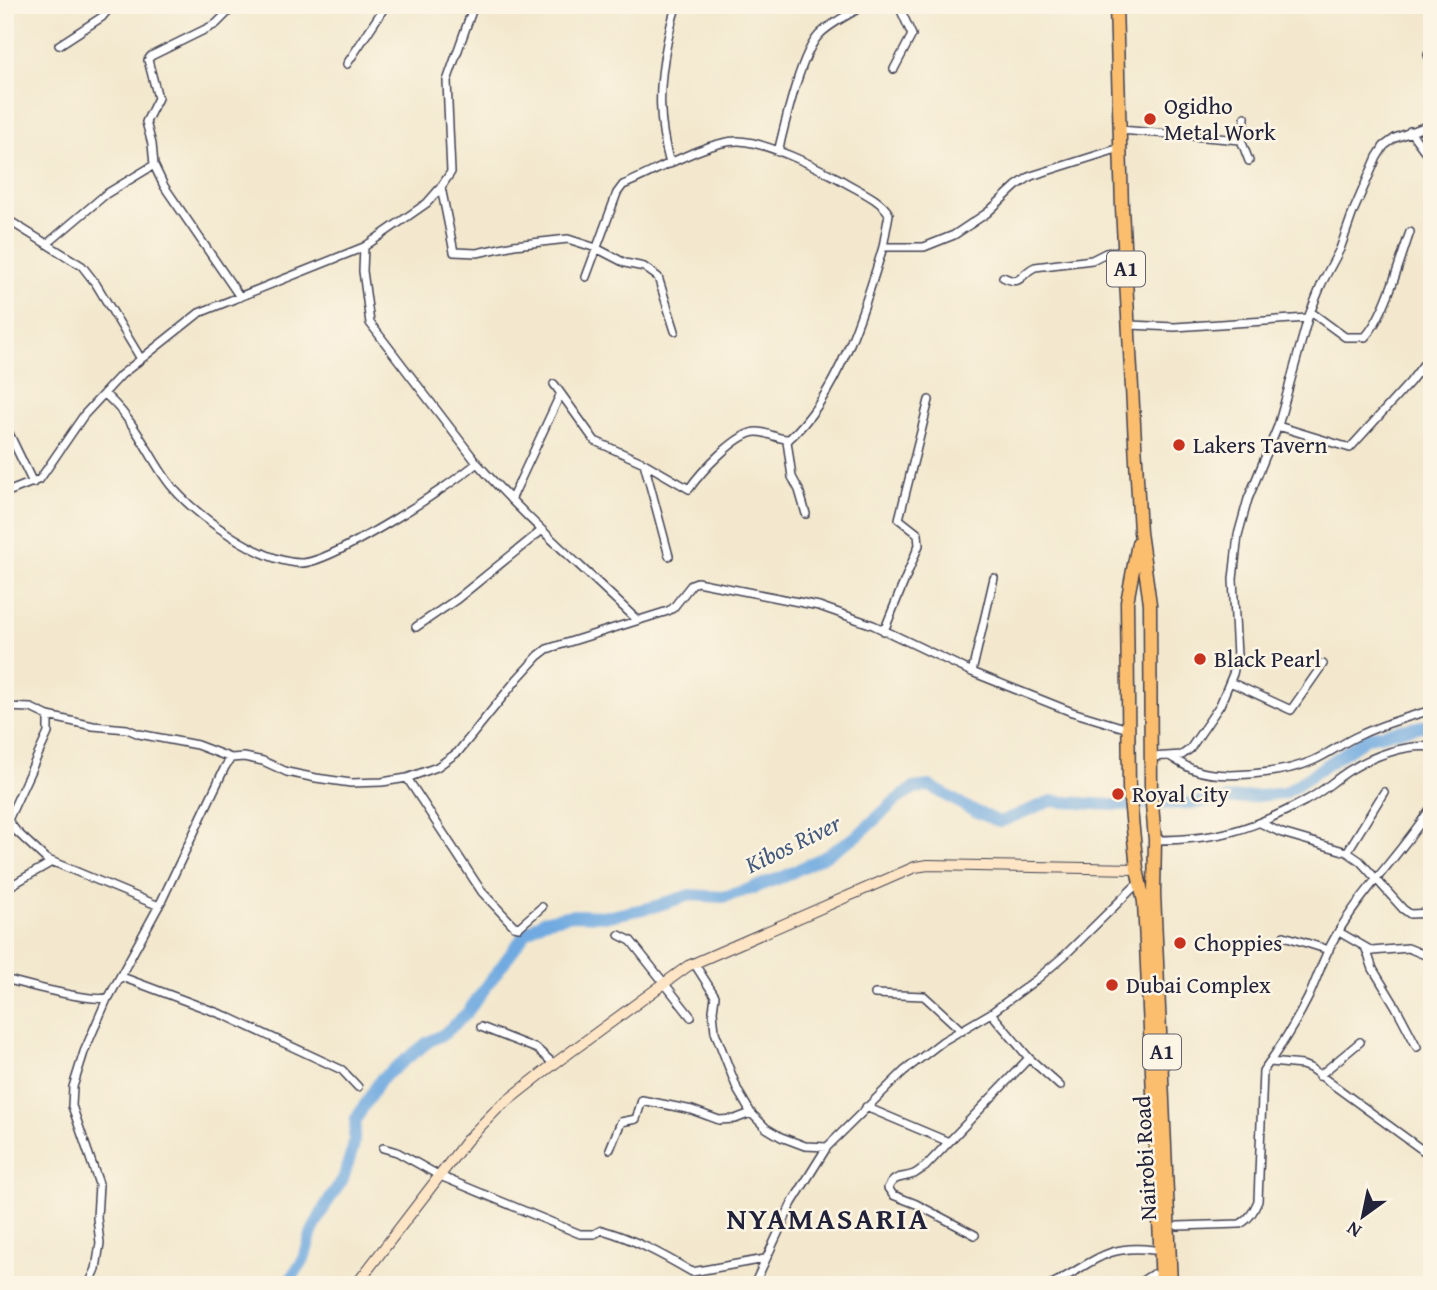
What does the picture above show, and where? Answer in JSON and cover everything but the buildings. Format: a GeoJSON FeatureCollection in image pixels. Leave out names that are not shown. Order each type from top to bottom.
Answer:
{"type":"FeatureCollection","features":[{"type":"Feature","properties":{"kind":"highway","name":"A1"},"geometry":{"type":"LineString","coordinates":[[1115,5],[1140,532],[1151,613],[1151,757]]}},
{"type":"Feature","properties":{"kind":"highway","name":"A1"},"geometry":{"type":"LineString","coordinates":[[1129,729],[1127,612],[1140,532]]}},
{"type":"Feature","properties":{"kind":"highway"},"geometry":{"type":"LineString","coordinates":[[1127,612],[1151,613]]}},
{"type":"Feature","properties":{"kind":"highway","name":"Nairobi Road"},"geometry":{"type":"LineString","coordinates":[[1129,729],[1129,789],[1137,869],[1144,902],[1162,1285]]}},
{"type":"Feature","properties":{"kind":"highway","name":"Nairobi Road"},"geometry":{"type":"LineString","coordinates":[[1151,757],[1155,840],[1154,893],[1171,1285]]}},
{"type":"Feature","properties":{"kind":"main road"},"geometry":{"type":"LineString","coordinates":[[356,1285],[467,1140],[498,1108],[662,983],[694,963],[915,867],[928,864],[1137,869]]}},
{"type":"Feature","properties":{"kind":"street"},"geometry":{"type":"LineString","coordinates":[[59,45],[102,17],[112,5]]}},
{"type":"Feature","properties":{"kind":"street"},"geometry":{"type":"LineString","coordinates":[[234,5],[216,24],[151,56],[148,60],[158,98],[146,122],[154,166],[163,186],[240,297]]}},
{"type":"Feature","properties":{"kind":"street"},"geometry":{"type":"LineString","coordinates":[[347,64],[386,5]]}},
{"type":"Feature","properties":{"kind":"street"},"geometry":{"type":"LineString","coordinates":[[5,494],[40,479],[84,415],[121,375],[199,313],[364,247],[427,203],[441,187],[451,168],[447,81],[474,5]]}},
{"type":"Feature","properties":{"kind":"street"},"geometry":{"type":"LineString","coordinates":[[670,164],[662,135],[659,105],[663,64],[677,5]]}},
{"type":"Feature","properties":{"kind":"street"},"geometry":{"type":"LineString","coordinates":[[778,152],[798,80],[816,39],[829,27],[864,5]]}},
{"type":"Feature","properties":{"kind":"street"},"geometry":{"type":"LineString","coordinates":[[894,69],[912,36],[901,5]]}},
{"type":"Feature","properties":{"kind":"street"},"geometry":{"type":"LineString","coordinates":[[1432,44],[1428,55],[1432,64]]}},
{"type":"Feature","properties":{"kind":"street"},"geometry":{"type":"LineString","coordinates":[[1245,117],[1241,140],[1249,161]]}},
{"type":"Feature","properties":{"kind":"street"},"geometry":{"type":"LineString","coordinates":[[1151,757],[1182,755],[1190,749],[1220,705],[1237,656],[1233,579],[1238,535],[1248,499],[1278,426],[1310,315],[1384,146],[1410,131],[1432,124]]}},
{"type":"Feature","properties":{"kind":"street"},"geometry":{"type":"LineString","coordinates":[[1120,130],[1241,140]]}},
{"type":"Feature","properties":{"kind":"street"},"geometry":{"type":"LineString","coordinates":[[1410,131],[1432,161]]}},
{"type":"Feature","properties":{"kind":"street"},"geometry":{"type":"LineString","coordinates":[[586,277],[619,189],[695,152],[739,141],[778,152],[825,171],[887,210],[889,224],[883,247],[867,300],[844,358],[824,394],[787,441],[792,477],[806,514]]}},
{"type":"Feature","properties":{"kind":"street"},"geometry":{"type":"LineString","coordinates":[[883,247],[924,247],[934,243],[988,213],[1016,186],[1031,176],[1120,148]]}},
{"type":"Feature","properties":{"kind":"street"},"geometry":{"type":"LineString","coordinates":[[47,244],[106,194],[154,166]]}},
{"type":"Feature","properties":{"kind":"street"},"geometry":{"type":"LineString","coordinates":[[441,187],[454,252],[477,253],[568,239],[596,248],[625,262],[644,267],[659,276],[675,331]]}},
{"type":"Feature","properties":{"kind":"street"},"geometry":{"type":"LineString","coordinates":[[5,218],[85,270],[141,359]]}},
{"type":"Feature","properties":{"kind":"street"},"geometry":{"type":"LineString","coordinates":[[1130,325],[1175,327],[1310,315],[1345,337],[1365,337],[1388,293],[1410,232]]}},
{"type":"Feature","properties":{"kind":"street"},"geometry":{"type":"LineString","coordinates":[[364,247],[363,271],[370,323],[477,463],[541,531],[638,620]]}},
{"type":"Feature","properties":{"kind":"street"},"geometry":{"type":"LineString","coordinates":[[1003,277],[1013,282],[1035,267],[1092,260],[1105,253],[1125,250]]}},
{"type":"Feature","properties":{"kind":"street"},"geometry":{"type":"LineString","coordinates":[[1278,426],[1350,448],[1410,382],[1432,353]]}},
{"type":"Feature","properties":{"kind":"street"},"geometry":{"type":"LineString","coordinates":[[554,384],[560,396],[595,441],[644,463],[690,489],[705,467],[749,432],[789,439]]}},
{"type":"Feature","properties":{"kind":"street"},"geometry":{"type":"LineString","coordinates":[[104,393],[126,416],[174,489],[191,506],[244,544],[285,561],[302,563],[314,560],[363,537],[434,494],[477,463]]}},
{"type":"Feature","properties":{"kind":"street"},"geometry":{"type":"LineString","coordinates":[[511,500],[560,396]]}},
{"type":"Feature","properties":{"kind":"street"},"geometry":{"type":"LineString","coordinates":[[884,631],[919,545],[918,534],[899,519],[929,400]]}},
{"type":"Feature","properties":{"kind":"street"},"geometry":{"type":"LineString","coordinates":[[5,425],[33,483]]}},
{"type":"Feature","properties":{"kind":"street"},"geometry":{"type":"LineString","coordinates":[[644,463],[669,556]]}},
{"type":"Feature","properties":{"kind":"street"},"geometry":{"type":"LineString","coordinates":[[416,627],[457,599],[541,531]]}},
{"type":"Feature","properties":{"kind":"street"},"geometry":{"type":"LineString","coordinates":[[972,672],[994,578]]}},
{"type":"Feature","properties":{"kind":"street"},"geometry":{"type":"LineString","coordinates":[[5,708],[31,708],[48,716],[93,726],[127,729],[139,734],[197,745],[231,758],[244,757],[263,761],[287,772],[351,783],[407,778],[437,767],[458,752],[542,652],[673,608],[692,583],[697,582],[819,606],[1072,712],[1129,729]]}},
{"type":"Feature","properties":{"kind":"street"},"geometry":{"type":"LineString","coordinates":[[1230,682],[1291,710],[1323,664]]}},
{"type":"Feature","properties":{"kind":"street"},"geometry":{"type":"LineString","coordinates":[[1171,757],[1196,771],[1213,773],[1287,769],[1314,760],[1356,736],[1385,724],[1432,710]]}},
{"type":"Feature","properties":{"kind":"street"},"geometry":{"type":"LineString","coordinates":[[48,716],[48,733],[7,818],[32,848],[52,862],[159,906]]}},
{"type":"Feature","properties":{"kind":"street"},"geometry":{"type":"LineString","coordinates":[[1155,840],[1220,836],[1260,822],[1308,800],[1351,769],[1374,759],[1401,749],[1432,747]]}},
{"type":"Feature","properties":{"kind":"street"},"geometry":{"type":"LineString","coordinates":[[89,1284],[96,1269],[100,1243],[97,1219],[99,1184],[72,1106],[73,1087],[84,1052],[107,999],[122,977],[159,906],[231,758]]}},
{"type":"Feature","properties":{"kind":"street"},"geometry":{"type":"LineString","coordinates":[[407,778],[482,892],[514,926],[519,926],[542,907]]}},
{"type":"Feature","properties":{"kind":"street"},"geometry":{"type":"LineString","coordinates":[[1347,852],[1384,792]]}},
{"type":"Feature","properties":{"kind":"street"},"geometry":{"type":"LineString","coordinates":[[1178,1226],[1240,1224],[1246,1221],[1255,1208],[1258,1201],[1263,1071],[1308,997],[1339,932],[1432,806]]}},
{"type":"Feature","properties":{"kind":"street"},"geometry":{"type":"LineString","coordinates":[[1260,822],[1282,833],[1347,852],[1360,861],[1396,903],[1410,914],[1432,914]]}},
{"type":"Feature","properties":{"kind":"street"},"geometry":{"type":"LineString","coordinates":[[5,889],[52,862]]}},
{"type":"Feature","properties":{"kind":"street"},"geometry":{"type":"LineString","coordinates":[[754,1285],[792,1203],[827,1147],[866,1107],[923,1056],[991,1013],[1065,955],[1134,887]]}},
{"type":"Feature","properties":{"kind":"street"},"geometry":{"type":"LineString","coordinates":[[1339,932],[1366,949],[1379,952],[1408,948],[1432,958]]}},
{"type":"Feature","properties":{"kind":"street"},"geometry":{"type":"LineString","coordinates":[[619,935],[631,941],[691,1017]]}},
{"type":"Feature","properties":{"kind":"street"},"geometry":{"type":"LineString","coordinates":[[1284,936],[1329,950]]}},
{"type":"Feature","properties":{"kind":"street"},"geometry":{"type":"LineString","coordinates":[[1366,949],[1373,970],[1417,1047]]}},
{"type":"Feature","properties":{"kind":"street"},"geometry":{"type":"LineString","coordinates":[[694,963],[715,996],[715,1032],[738,1091],[751,1112],[766,1128],[781,1137],[805,1146],[827,1147]]}},
{"type":"Feature","properties":{"kind":"street"},"geometry":{"type":"LineString","coordinates":[[122,977],[226,1016],[342,1070],[358,1087]]}},
{"type":"Feature","properties":{"kind":"street"},"geometry":{"type":"LineString","coordinates":[[5,979],[83,997],[107,999]]}},
{"type":"Feature","properties":{"kind":"street"},"geometry":{"type":"LineString","coordinates":[[875,994],[924,996],[962,1031]]}},
{"type":"Feature","properties":{"kind":"street"},"geometry":{"type":"LineString","coordinates":[[991,1013],[1029,1058],[1060,1086]]}},
{"type":"Feature","properties":{"kind":"street"},"geometry":{"type":"LineString","coordinates":[[481,1027],[537,1049],[554,1064]]}},
{"type":"Feature","properties":{"kind":"street"},"geometry":{"type":"LineString","coordinates":[[1319,1076],[1360,1042]]}},
{"type":"Feature","properties":{"kind":"street"},"geometry":{"type":"LineString","coordinates":[[975,1235],[893,1195],[888,1188],[897,1177],[913,1175],[925,1167],[1029,1058]]}},
{"type":"Feature","properties":{"kind":"street"},"geometry":{"type":"LineString","coordinates":[[1270,1062],[1306,1066],[1432,1157]]}},
{"type":"Feature","properties":{"kind":"street"},"geometry":{"type":"LineString","coordinates":[[610,1149],[621,1122],[636,1119],[642,1100],[692,1110],[719,1120],[735,1119],[751,1112]]}},
{"type":"Feature","properties":{"kind":"street"},"geometry":{"type":"LineString","coordinates":[[866,1107],[949,1142]]}},
{"type":"Feature","properties":{"kind":"street"},"geometry":{"type":"LineString","coordinates":[[1421,1149],[1432,1145]]}},
{"type":"Feature","properties":{"kind":"street"},"geometry":{"type":"LineString","coordinates":[[383,1148],[397,1152],[440,1176],[580,1234],[594,1234],[602,1230],[611,1233],[659,1253],[692,1272],[765,1259]]}},
{"type":"Feature","properties":{"kind":"street"},"geometry":{"type":"LineString","coordinates":[[1050,1285],[1115,1250],[1153,1250]]}},
{"type":"Feature","properties":{"kind":"street"},"geometry":{"type":"LineString","coordinates":[[1136,1285],[1153,1274]]}},
{"type":"Feature","properties":{"kind":"waterway","name":"Kibos River"},"geometry":{"type":"LineString","coordinates":[[287,1285],[304,1259],[312,1232],[325,1206],[343,1179],[353,1148],[356,1119],[381,1079],[428,1042],[444,1034],[466,1014],[525,934],[543,921],[572,915],[610,916],[653,907],[690,895],[723,897],[747,890],[785,876],[823,857],[858,835],[895,801],[914,788],[930,786],[970,809],[1000,822],[1051,801],[1110,805],[1195,803],[1285,793],[1368,737],[1432,724]]}},
{"type":"Feature","properties":{"kind":"place","name":"Ogidho Metal Work"},"geometry":{"type":"Point","coordinates":[1150,119]}},
{"type":"Feature","properties":{"kind":"place","name":"Lakers Tavern"},"geometry":{"type":"Point","coordinates":[1179,445]}},
{"type":"Feature","properties":{"kind":"place","name":"Black Pearl"},"geometry":{"type":"Point","coordinates":[1200,659]}},
{"type":"Feature","properties":{"kind":"place","name":"Royal City"},"geometry":{"type":"Point","coordinates":[1118,794]}},
{"type":"Feature","properties":{"kind":"place","name":"Choppies"},"geometry":{"type":"Point","coordinates":[1180,943]}},
{"type":"Feature","properties":{"kind":"place","name":"Dubai Complex"},"geometry":{"type":"Point","coordinates":[1112,985]}},
{"type":"Feature","properties":{"kind":"district","name":"NYAMASARIA"},"geometry":{"type":"Point","coordinates":[828,1219]}}]}
